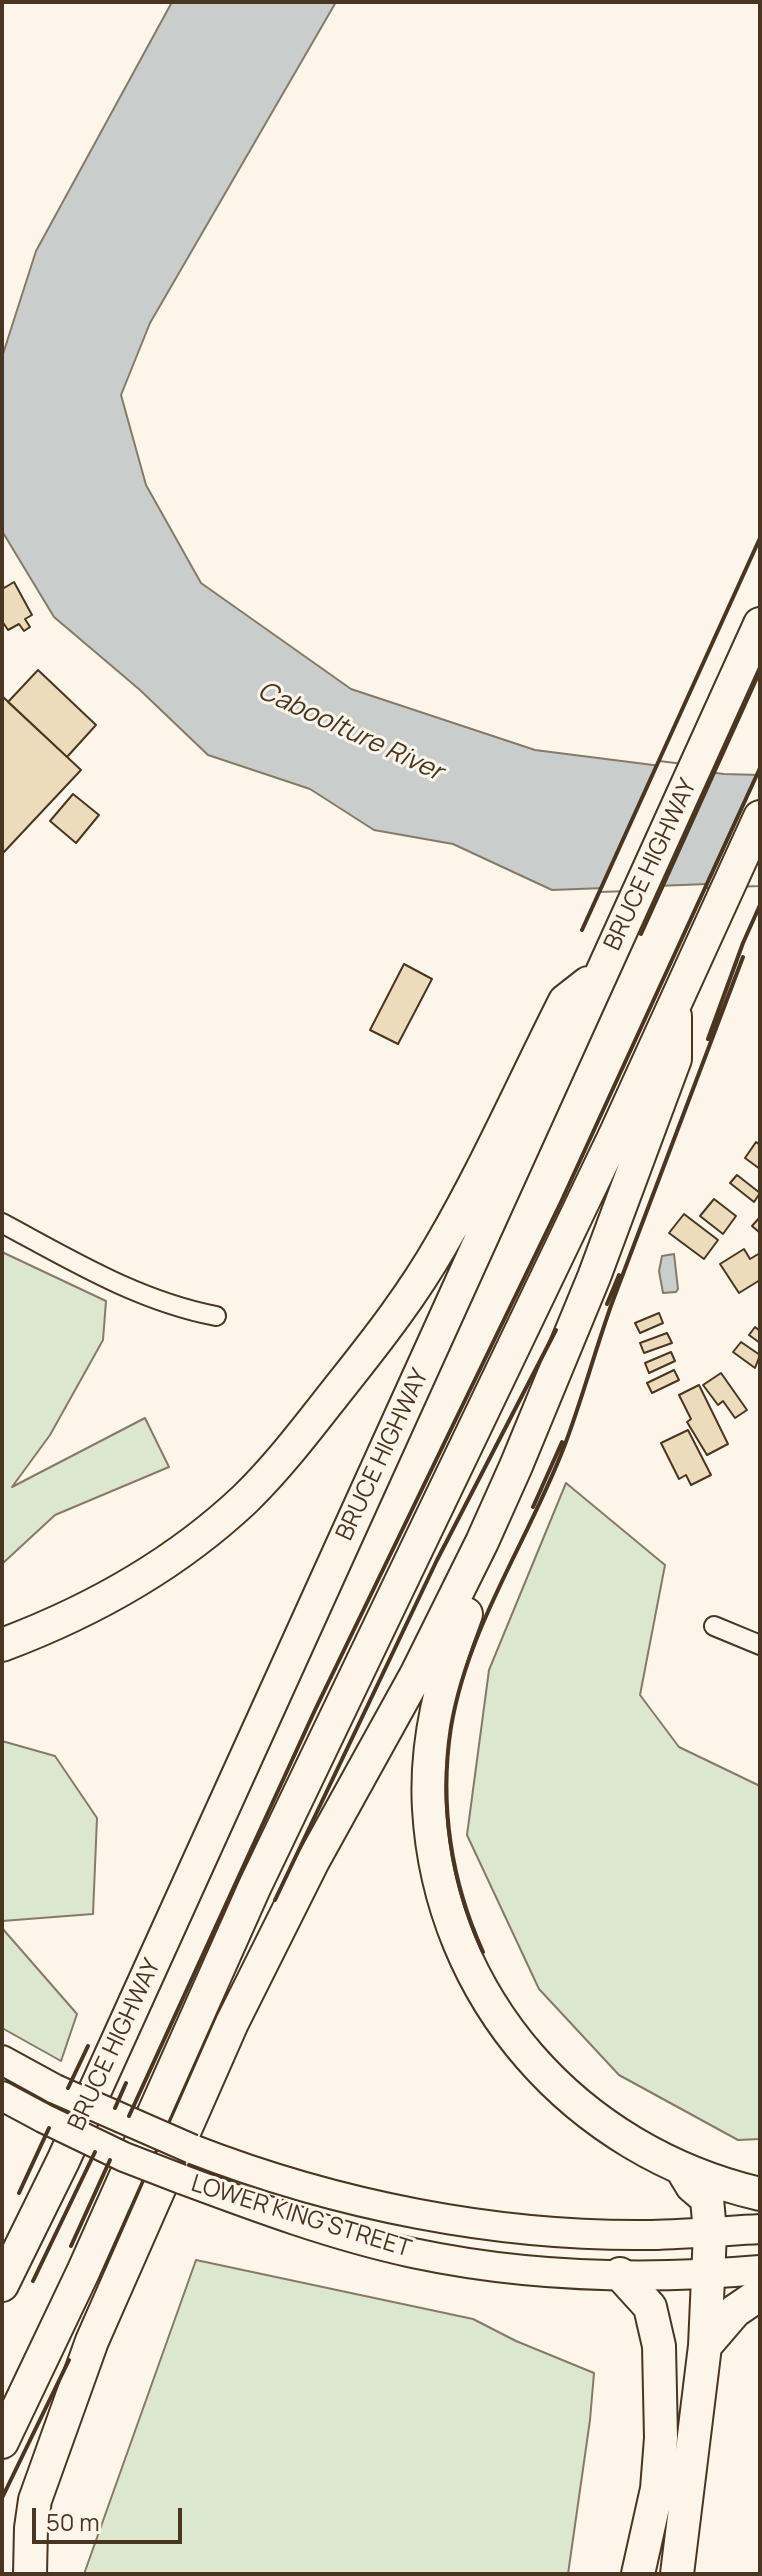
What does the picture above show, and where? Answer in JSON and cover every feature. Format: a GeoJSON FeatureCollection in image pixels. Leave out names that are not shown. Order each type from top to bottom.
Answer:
{"type":"FeatureCollection","features":[{"type":"Feature","properties":{"kind":"highway","name":"BRUCE HIGHWAY"},"geometry":{"type":"LineString","coordinates":[[2,2285],[63,2161],[760,624]]}},
{"type":"Feature","properties":{"kind":"highway"},"geometry":{"type":"LineString","coordinates":[[2,2442],[96,2243],[255,1886],[675,1005],[760,817]]}},
{"type":"Feature","properties":{"kind":"highway"},"geometry":{"type":"LineString","coordinates":[[2,1645],[92,1606],[157,1567],[222,1518],[268,1474],[403,1306],[441,1246],[472,1188],[565,1001],[601,974]]}},
{"type":"Feature","properties":{"kind":"highway"},"geometry":{"type":"LineString","coordinates":[[30,2574],[31,2528],[43,2476],[92,2341],[187,2121],[313,1861],[416,1675],[482,1542],[562,1357],[675,1059],[675,1005]]}},
{"type":"Feature","properties":{"kind":"highway"},"geometry":{"type":"LineString","coordinates":[[482,1542],[480,1579],[449,1661],[432,1740],[429,1807],[432,1835],[443,1896],[452,1925],[477,1983],[502,2023],[526,2055],[597,2120],[625,2139],[681,2168],[760,2194]]}},
{"type":"Feature","properties":{"kind":"highway"},"geometry":{"type":"LineString","coordinates":[[677,2574],[705,2346],[710,2232],[707,2199],[692,2186],[681,2168]]}},
{"type":"Feature","properties":{"kind":"highway"},"geometry":{"type":"LineString","coordinates":[[620,2274],[650,2307],[659,2346],[661,2438],[657,2489],[638,2574]]}},
{"type":"Feature","properties":{"kind":"highway"},"geometry":{"type":"LineString","coordinates":[[705,2346],[735,2311],[760,2294]]}},
{"type":"Feature","properties":{"kind":"main road","name":"LOWER KING STREET"},"geometry":{"type":"LineString","coordinates":[[2,2060],[55,2089],[192,2149],[268,2176],[407,2211],[545,2230],[650,2235],[760,2229]]}},
{"type":"Feature","properties":{"kind":"main road","name":"LOWER KING STREET"},"geometry":{"type":"LineString","coordinates":[[2,2096],[124,2157],[181,2179],[291,2218],[413,2253],[536,2270],[620,2274],[760,2270]]}},
{"type":"Feature","properties":{"kind":"street"},"geometry":{"type":"LineString","coordinates":[[2,1223],[140,1295],[191,1312],[216,1316]]}},
{"type":"Feature","properties":{"kind":"street"},"geometry":{"type":"LineString","coordinates":[[714,1626],[760,1645]]}},
{"type":"Feature","properties":{"kind":"green space"},"geometry":{"type":"Polygon","coordinates":[[[2,1252],[106,1301],[103,1340],[50,1435],[12,1487],[145,1418],[169,1467],[55,1515],[2,1564],[2,1252]]]}},
{"type":"Feature","properties":{"kind":"green space"},"geometry":{"type":"Polygon","coordinates":[[[566,1483],[665,1565],[640,1695],[679,1747],[760,1786],[760,2139],[738,2140],[619,2075],[539,1989],[467,1835],[489,1670],[566,1483]]]}},
{"type":"Feature","properties":{"kind":"green space"},"geometry":{"type":"Polygon","coordinates":[[[2,1741],[55,1756],[97,1818],[93,1914],[2,1921],[2,1741]]]}},
{"type":"Feature","properties":{"kind":"green space"},"geometry":{"type":"Polygon","coordinates":[[[2,1928],[77,2014],[61,2061],[2,2028],[2,1928]]]}},
{"type":"Feature","properties":{"kind":"green space"},"geometry":{"type":"Polygon","coordinates":[[[196,2260],[473,2319],[516,2341],[594,2373],[568,2574],[84,2574],[196,2260]]]}},
{"type":"Feature","properties":{"kind":"water","name":"Caboolture River"},"geometry":{"type":"Polygon","coordinates":[[[172,2],[336,2],[150,323],[121,395],[146,485],[201,583],[351,689],[535,750],[724,774],[760,775],[760,882],[552,890],[453,844],[374,830],[310,789],[208,755],[140,690],[54,617],[2,531],[2,357],[36,251],[172,2]]]}},
{"type":"Feature","properties":{"kind":"water"},"geometry":{"type":"Polygon","coordinates":[[[674,1254],[678,1289],[663,1293],[659,1271],[662,1256],[674,1254]]]}},
{"type":"Feature","properties":{"kind":"pier"},"geometry":{"type":"Polygon","coordinates":[[[659,761],[716,768],[661,890],[599,892],[659,761]]]}},
{"type":"Feature","properties":{"kind":"pier"},"geometry":{"type":"Polygon","coordinates":[[[759,771],[760,886],[706,888],[759,771]]]}},
{"type":"Feature","properties":{"kind":"building"},"geometry":{"type":"Polygon","coordinates":[[[14,582],[32,615],[25,619],[30,627],[24,631],[19,624],[8,630],[2,621],[2,584],[4,588],[14,582]]]}},
{"type":"Feature","properties":{"kind":"building"},"geometry":{"type":"Polygon","coordinates":[[[38,670],[96,725],[67,757],[8,702],[38,670]]]}},
{"type":"Feature","properties":{"kind":"building"},"geometry":{"type":"Polygon","coordinates":[[[2,696],[81,770],[4,852],[2,850],[2,696]]]}},
{"type":"Feature","properties":{"kind":"building"},"geometry":{"type":"Polygon","coordinates":[[[73,794],[99,815],[76,843],[50,821],[73,794]]]}},
{"type":"Feature","properties":{"kind":"building"},"geometry":{"type":"Polygon","coordinates":[[[404,964],[432,979],[398,1044],[370,1030],[404,964]]]}},
{"type":"Feature","properties":{"kind":"building"},"geometry":{"type":"Polygon","coordinates":[[[756,1142],[760,1145],[760,1169],[745,1158],[756,1142]]]}},
{"type":"Feature","properties":{"kind":"building"},"geometry":{"type":"Polygon","coordinates":[[[737,1175],[760,1193],[754,1202],[730,1183],[737,1175]]]}},
{"type":"Feature","properties":{"kind":"building"},"geometry":{"type":"Polygon","coordinates":[[[714,1199],[736,1216],[723,1234],[700,1216],[714,1199]]]}},
{"type":"Feature","properties":{"kind":"building"},"geometry":{"type":"Polygon","coordinates":[[[684,1214],[718,1240],[704,1259],[669,1233],[684,1214]]]}},
{"type":"Feature","properties":{"kind":"building"},"geometry":{"type":"Polygon","coordinates":[[[760,1217],[760,1233],[752,1226],[760,1217]]]}},
{"type":"Feature","properties":{"kind":"building"},"geometry":{"type":"Polygon","coordinates":[[[744,1249],[750,1259],[760,1253],[760,1280],[739,1293],[720,1264],[744,1249]]]}},
{"type":"Feature","properties":{"kind":"building"},"geometry":{"type":"Polygon","coordinates":[[[659,1313],[663,1323],[640,1333],[635,1323],[659,1313]]]}},
{"type":"Feature","properties":{"kind":"building"},"geometry":{"type":"Polygon","coordinates":[[[755,1327],[760,1331],[760,1343],[749,1335],[755,1327]]]}},
{"type":"Feature","properties":{"kind":"building"},"geometry":{"type":"Polygon","coordinates":[[[667,1333],[672,1343],[644,1353],[640,1343],[667,1333]]]}},
{"type":"Feature","properties":{"kind":"building"},"geometry":{"type":"Polygon","coordinates":[[[741,1342],[760,1355],[755,1368],[733,1352],[741,1342]]]}},
{"type":"Feature","properties":{"kind":"building"},"geometry":{"type":"Polygon","coordinates":[[[671,1352],[675,1361],[649,1373],[645,1363],[671,1352]]]}},
{"type":"Feature","properties":{"kind":"building"},"geometry":{"type":"Polygon","coordinates":[[[674,1370],[679,1380],[652,1393],[647,1383],[674,1370]]]}},
{"type":"Feature","properties":{"kind":"building"},"geometry":{"type":"Polygon","coordinates":[[[721,1373],[747,1410],[735,1418],[723,1401],[718,1405],[703,1385],[721,1373]]]}},
{"type":"Feature","properties":{"kind":"building"},"geometry":{"type":"Polygon","coordinates":[[[699,1385],[728,1444],[707,1455],[687,1422],[691,1419],[679,1395],[699,1385]]]}},
{"type":"Feature","properties":{"kind":"building"},"geometry":{"type":"Polygon","coordinates":[[[688,1430],[711,1475],[691,1485],[686,1475],[679,1479],[661,1443],[688,1430]]]}},
{"type":"Feature","properties":{"kind":"wall"},"geometry":{"type":"LineString","coordinates":[[582,930],[760,538]]}},
{"type":"Feature","properties":{"kind":"wall"},"geometry":{"type":"LineString","coordinates":[[641,934],[760,671]]}},
{"type":"Feature","properties":{"kind":"wall"},"geometry":{"type":"LineString","coordinates":[[129,2116],[315,1710],[561,1202],[760,768]]}},
{"type":"Feature","properties":{"kind":"wall"},"geometry":{"type":"LineString","coordinates":[[708,1039],[760,905]]}},
{"type":"Feature","properties":{"kind":"wall"},"geometry":{"type":"LineString","coordinates":[[483,1952],[463,1898],[447,1814],[448,1756],[459,1690],[485,1619],[564,1447],[612,1303],[743,957]]}},
{"type":"Feature","properties":{"kind":"wall"},"geometry":{"type":"LineString","coordinates":[[607,1304],[619,1275]]}},
{"type":"Feature","properties":{"kind":"wall"},"geometry":{"type":"LineString","coordinates":[[275,1900],[437,1560],[556,1330]]}},
{"type":"Feature","properties":{"kind":"wall"},"geometry":{"type":"LineString","coordinates":[[533,1507],[562,1442]]}},
{"type":"Feature","properties":{"kind":"wall"},"geometry":{"type":"LineString","coordinates":[[68,2088],[88,2046]]}},
{"type":"Feature","properties":{"kind":"wall"},"geometry":{"type":"LineString","coordinates":[[115,2108],[126,2083]]}},
{"type":"Feature","properties":{"kind":"wall"},"geometry":{"type":"LineString","coordinates":[[19,2193],[49,2128]]}},
{"type":"Feature","properties":{"kind":"wall"},"geometry":{"type":"LineString","coordinates":[[33,2281],[95,2152]]}},
{"type":"Feature","properties":{"kind":"wall"},"geometry":{"type":"LineString","coordinates":[[71,2246],[110,2160]]}},
{"type":"Feature","properties":{"kind":"wall"},"geometry":{"type":"LineString","coordinates":[[2,2498],[69,2360]]}}]}
